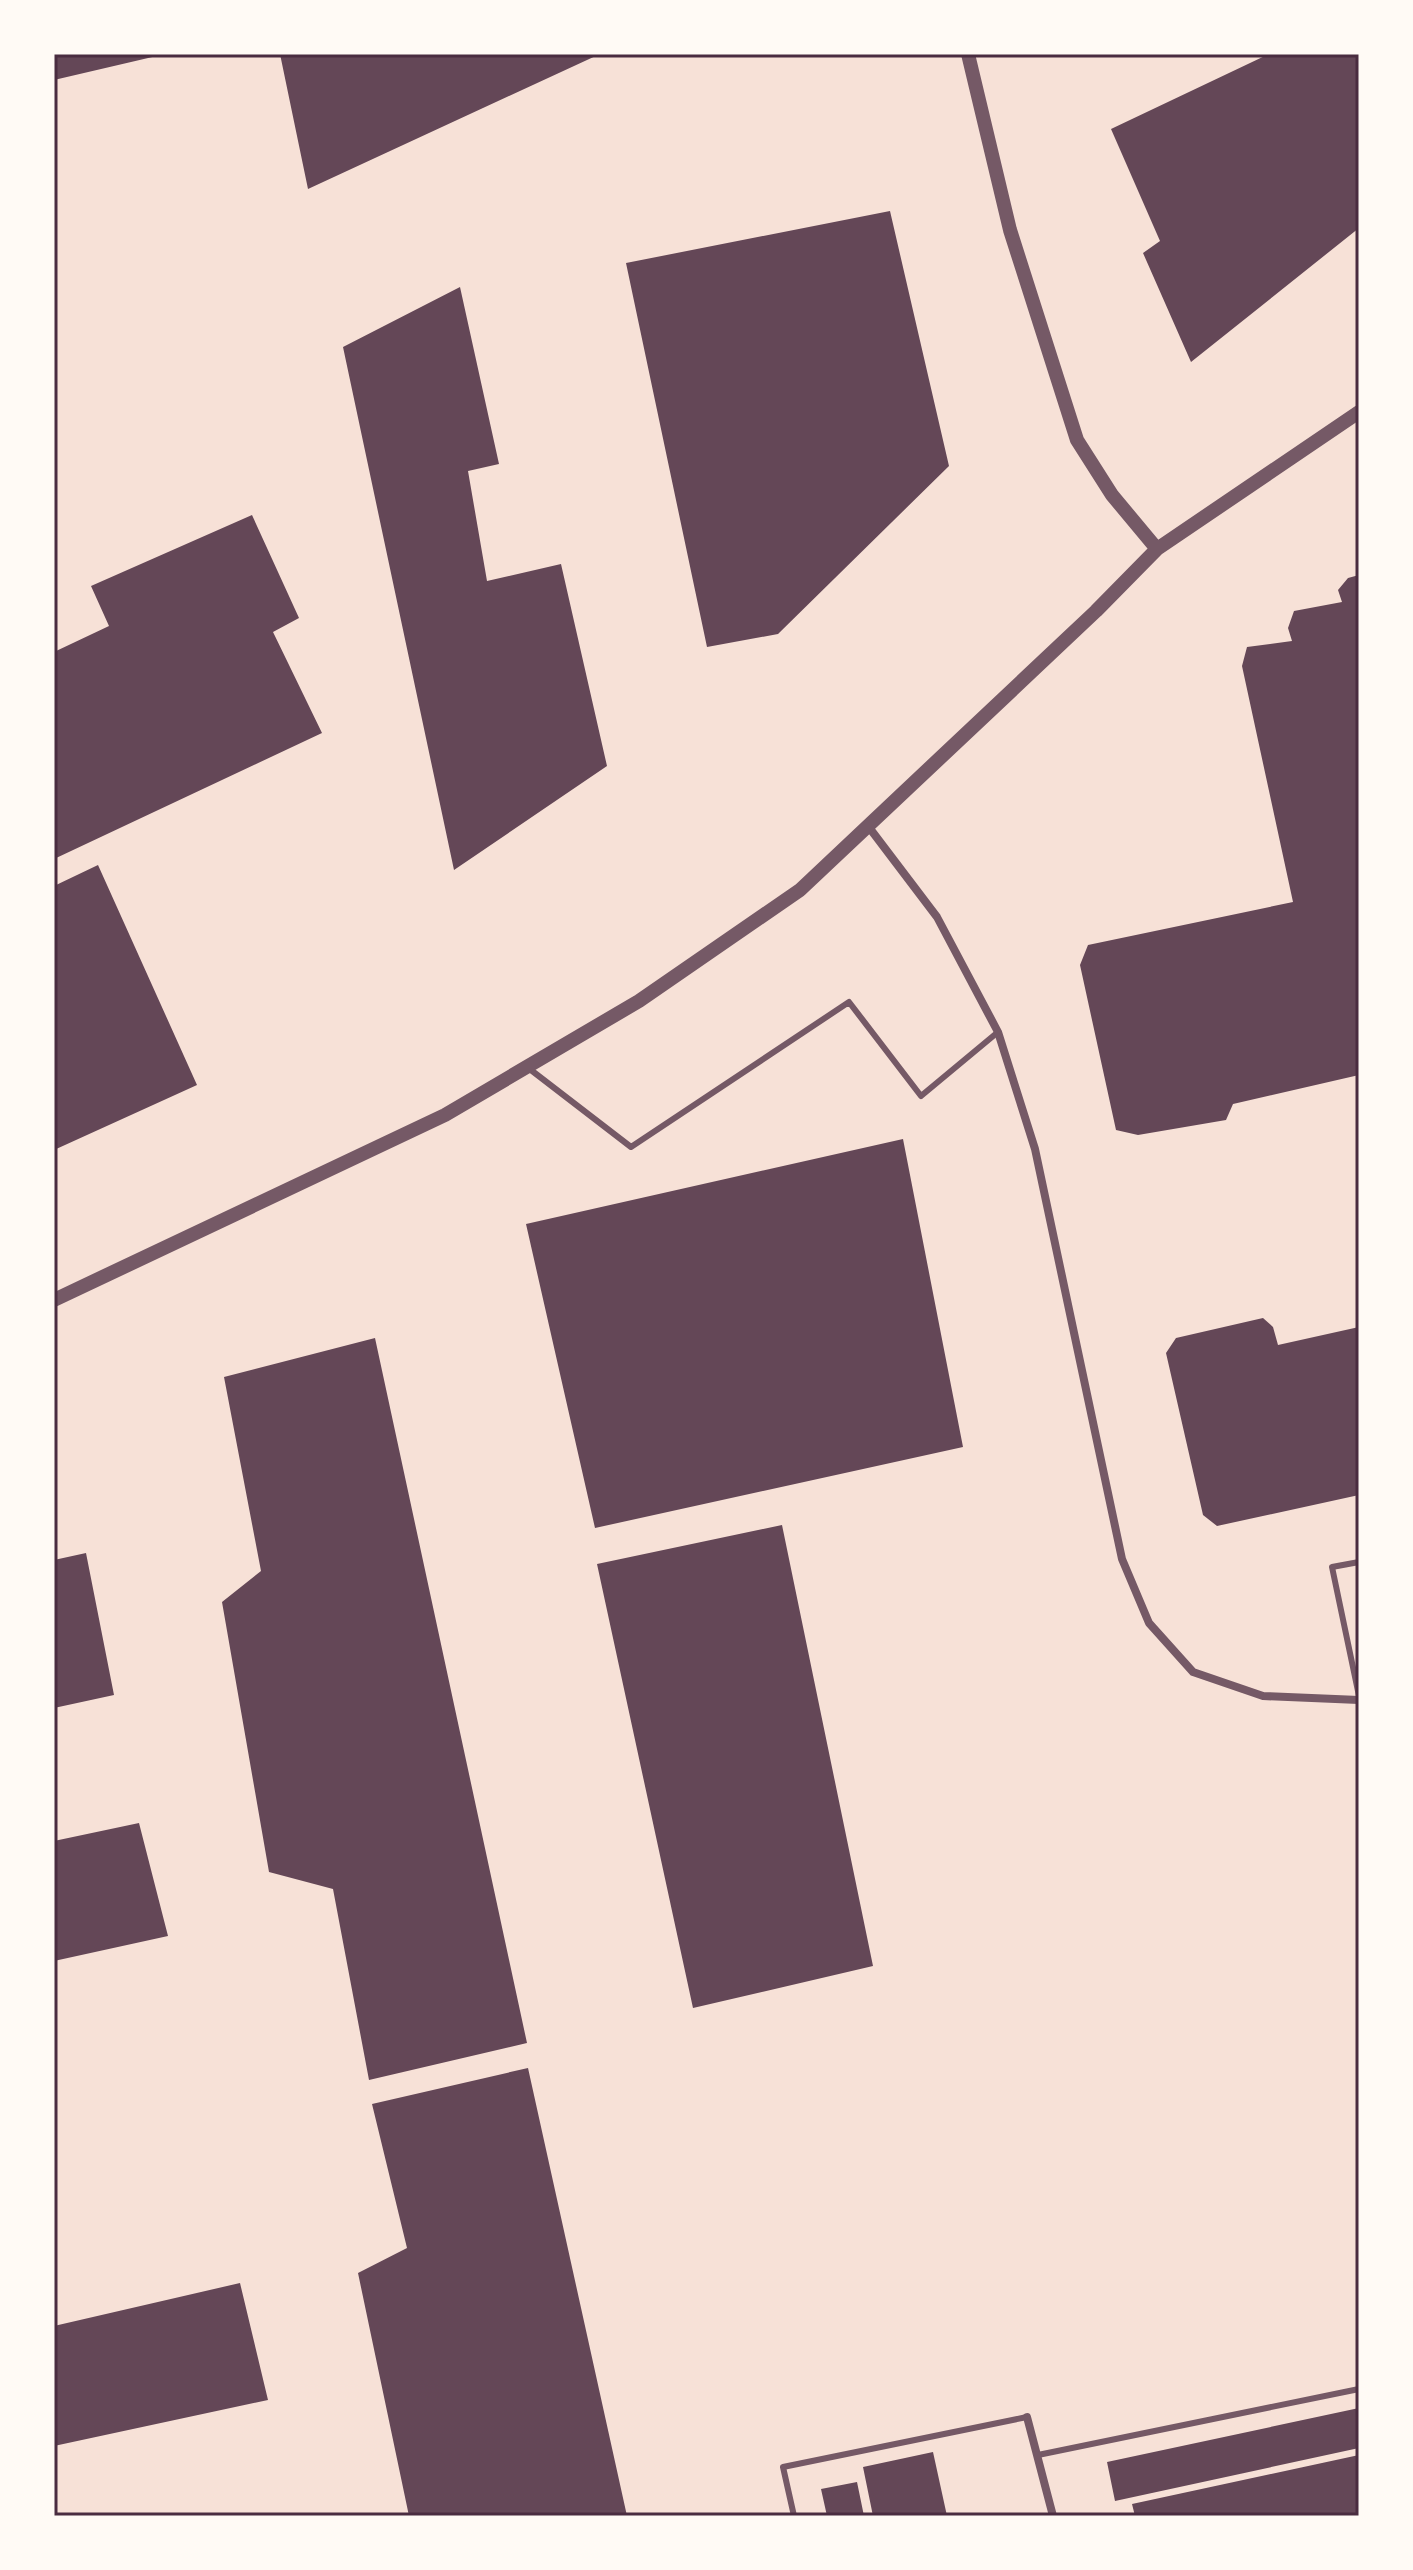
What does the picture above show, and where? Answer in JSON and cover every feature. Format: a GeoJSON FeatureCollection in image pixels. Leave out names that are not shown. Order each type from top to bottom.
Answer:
{"type":"FeatureCollection","features":[{"type":"Feature","properties":{"kind":"street"},"geometry":{"type":"LineString","coordinates":[[968,54],[1010,230],[1077,440],[1112,495],[1157,549]]}},
{"type":"Feature","properties":{"kind":"street"},"geometry":{"type":"LineString","coordinates":[[54,1300],[445,1115],[639,1001],[800,890],[1096,611],[1157,549],[1359,412]]}},
{"type":"Feature","properties":{"kind":"street"},"geometry":{"type":"LineString","coordinates":[[868,826],[937,917],[998,1032],[1035,1149],[1122,1559],[1149,1623],[1193,1672],[1263,1696],[1359,1698]]}},
{"type":"Feature","properties":{"kind":"street"},"geometry":{"type":"LineString","coordinates":[[1027,2417],[1053,2516]]}},
{"type":"Feature","properties":{"kind":"lane"},"geometry":{"type":"LineString","coordinates":[[527,1067],[631,1147],[849,1002],[921,1096],[998,1032]]}},
{"type":"Feature","properties":{"kind":"lane"},"geometry":{"type":"LineString","coordinates":[[1359,1562],[1332,1567],[1359,1698]]}},
{"type":"Feature","properties":{"kind":"lane"},"geometry":{"type":"LineString","coordinates":[[1038,2455],[1359,2389]]}},
{"type":"Feature","properties":{"kind":"lane"},"geometry":{"type":"LineString","coordinates":[[794,2516],[783,2467],[1027,2417]]}},
{"type":"Feature","properties":{"kind":"building"},"geometry":{"type":"Polygon","coordinates":[[[54,54],[161,54],[161,55],[54,80],[54,54]]]}},
{"type":"Feature","properties":{"kind":"building"},"geometry":{"type":"Polygon","coordinates":[[[280,54],[600,54],[308,189],[280,54]]]}},
{"type":"Feature","properties":{"kind":"building"},"geometry":{"type":"Polygon","coordinates":[[[1269,54],[1359,54],[1359,228],[1191,362],[1143,253],[1160,241],[1111,129],[1269,54]]]}},
{"type":"Feature","properties":{"kind":"building"},"geometry":{"type":"Polygon","coordinates":[[[890,211],[949,466],[778,634],[707,647],[626,263],[890,211]]]}},
{"type":"Feature","properties":{"kind":"building"},"geometry":{"type":"Polygon","coordinates":[[[460,287],[499,464],[468,471],[487,581],[561,564],[607,766],[454,870],[343,347],[460,287]]]}},
{"type":"Feature","properties":{"kind":"building"},"geometry":{"type":"Polygon","coordinates":[[[252,515],[299,618],[273,632],[322,733],[54,859],[54,652],[109,626],[91,586],[252,515]]]}},
{"type":"Feature","properties":{"kind":"building"},"geometry":{"type":"Polygon","coordinates":[[[1359,575],[1359,1075],[1233,1104],[1226,1120],[1138,1135],[1116,1130],[1080,965],[1088,945],[1293,902],[1242,666],[1247,647],[1292,641],[1288,628],[1294,611],[1342,602],[1338,590],[1348,578],[1359,575]]]}},
{"type":"Feature","properties":{"kind":"building"},"geometry":{"type":"Polygon","coordinates":[[[98,865],[197,1085],[54,1150],[54,886],[98,865]]]}},
{"type":"Feature","properties":{"kind":"building"},"geometry":{"type":"Polygon","coordinates":[[[903,1139],[963,1447],[595,1528],[526,1224],[903,1139]]]}},
{"type":"Feature","properties":{"kind":"building"},"geometry":{"type":"Polygon","coordinates":[[[1263,1318],[1273,1327],[1278,1345],[1359,1327],[1359,1495],[1217,1526],[1203,1515],[1166,1353],[1176,1338],[1263,1318]]]}},
{"type":"Feature","properties":{"kind":"building"},"geometry":{"type":"Polygon","coordinates":[[[375,1338],[527,2043],[369,2080],[333,1889],[269,1872],[222,1602],[261,1571],[224,1377],[375,1338]]]}},
{"type":"Feature","properties":{"kind":"building"},"geometry":{"type":"Polygon","coordinates":[[[782,1525],[873,1966],[693,2008],[597,1564],[782,1525]]]}},
{"type":"Feature","properties":{"kind":"building"},"geometry":{"type":"Polygon","coordinates":[[[86,1553],[114,1695],[54,1708],[54,1560],[86,1553]]]}},
{"type":"Feature","properties":{"kind":"building"},"geometry":{"type":"Polygon","coordinates":[[[139,1823],[168,1936],[54,1961],[54,1841],[139,1823]]]}},
{"type":"Feature","properties":{"kind":"building"},"geometry":{"type":"Polygon","coordinates":[[[528,2068],[627,2516],[409,2516],[358,2273],[407,2248],[372,2104],[528,2068]]]}},
{"type":"Feature","properties":{"kind":"building"},"geometry":{"type":"Polygon","coordinates":[[[240,2283],[268,2400],[54,2446],[54,2326],[240,2283]]]}},
{"type":"Feature","properties":{"kind":"building"},"geometry":{"type":"Polygon","coordinates":[[[1359,2408],[1359,2448],[1115,2501],[1107,2462],[1359,2408]]]}},
{"type":"Feature","properties":{"kind":"building"},"geometry":{"type":"Polygon","coordinates":[[[933,2452],[947,2516],[873,2516],[863,2467],[933,2452]]]}},
{"type":"Feature","properties":{"kind":"building"},"geometry":{"type":"Polygon","coordinates":[[[1359,2455],[1359,2516],[1135,2516],[1132,2504],[1359,2455]]]}},
{"type":"Feature","properties":{"kind":"building"},"geometry":{"type":"Polygon","coordinates":[[[857,2482],[864,2516],[827,2516],[821,2489],[857,2482]]]}}]}
